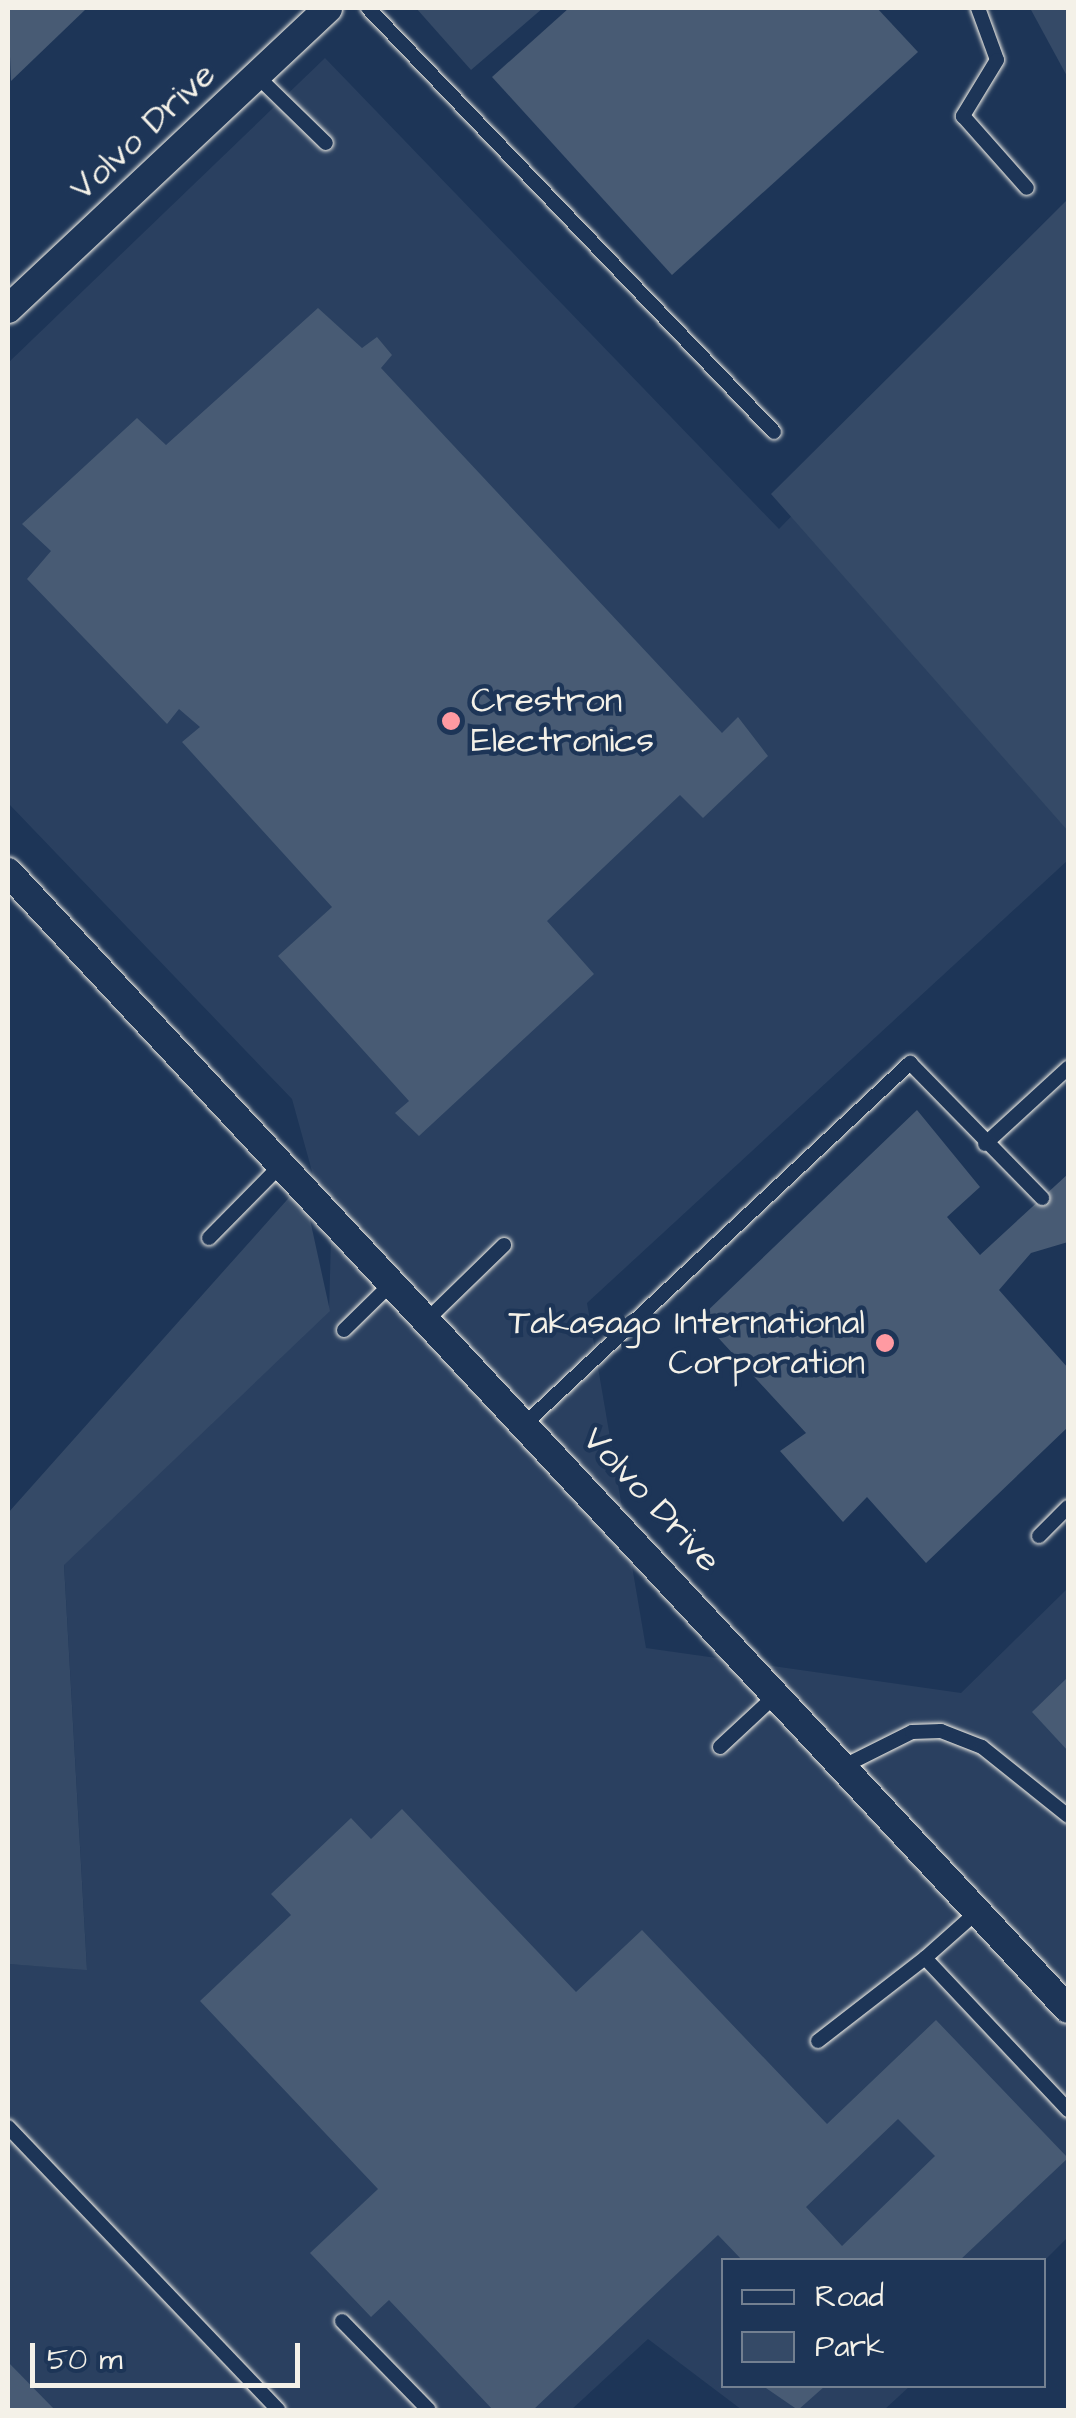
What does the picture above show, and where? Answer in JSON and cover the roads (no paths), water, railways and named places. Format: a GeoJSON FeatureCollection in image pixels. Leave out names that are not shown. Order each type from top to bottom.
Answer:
{"type":"FeatureCollection","features":[{"type":"Feature","properties":{"kind":"street","name":"Volvo Drive"},"geometry":{"type":"LineString","coordinates":[[8,306],[328,8]]}},
{"type":"Feature","properties":{"kind":"street","name":"Volvo Drive"},"geometry":{"type":"LineString","coordinates":[[8,872],[431,1316],[1068,2010]]}},
{"type":"Feature","properties":{"kind":"lane"},"geometry":{"type":"LineString","coordinates":[[368,8],[774,432]]}},
{"type":"Feature","properties":{"kind":"lane"},"geometry":{"type":"LineString","coordinates":[[978,8],[997,60],[963,116],[1028,188]]}},
{"type":"Feature","properties":{"kind":"lane"},"geometry":{"type":"LineString","coordinates":[[257,76],[326,143]]}},
{"type":"Feature","properties":{"kind":"lane"},"geometry":{"type":"LineString","coordinates":[[528,1421],[910,1063],[985,1144],[1042,1198]]}},
{"type":"Feature","properties":{"kind":"lane"},"geometry":{"type":"LineString","coordinates":[[985,1144],[1068,1068]]}},
{"type":"Feature","properties":{"kind":"lane"},"geometry":{"type":"LineString","coordinates":[[209,1238],[284,1162]]}},
{"type":"Feature","properties":{"kind":"lane"},"geometry":{"type":"LineString","coordinates":[[431,1316],[504,1244]]}},
{"type":"Feature","properties":{"kind":"lane"},"geometry":{"type":"LineString","coordinates":[[344,1330],[396,1280]]}},
{"type":"Feature","properties":{"kind":"lane"},"geometry":{"type":"LineString","coordinates":[[1039,1536],[1068,1507]]}},
{"type":"Feature","properties":{"kind":"lane"},"geometry":{"type":"LineString","coordinates":[[720,1747],[778,1694]]}},
{"type":"Feature","properties":{"kind":"lane"},"geometry":{"type":"LineString","coordinates":[[844,1766],[912,1732],[941,1731],[982,1747],[1068,1816]]}},
{"type":"Feature","properties":{"kind":"lane"},"geometry":{"type":"LineString","coordinates":[[818,2042],[978,1911]]}},
{"type":"Feature","properties":{"kind":"lane"},"geometry":{"type":"LineString","coordinates":[[925,1958],[1068,2110]]}},
{"type":"Feature","properties":{"kind":"lane"},"geometry":{"type":"LineString","coordinates":[[8,2127],[278,2410]]}},
{"type":"Feature","properties":{"kind":"lane"},"geometry":{"type":"LineString","coordinates":[[342,2321],[428,2410]]}},
{"type":"Feature","properties":{"kind":"place","name":"Crestron Electronics"},"geometry":{"type":"Point","coordinates":[451,721]}},
{"type":"Feature","properties":{"kind":"place","name":"Takasago International Corporation"},"geometry":{"type":"Point","coordinates":[885,1343]}}]}
